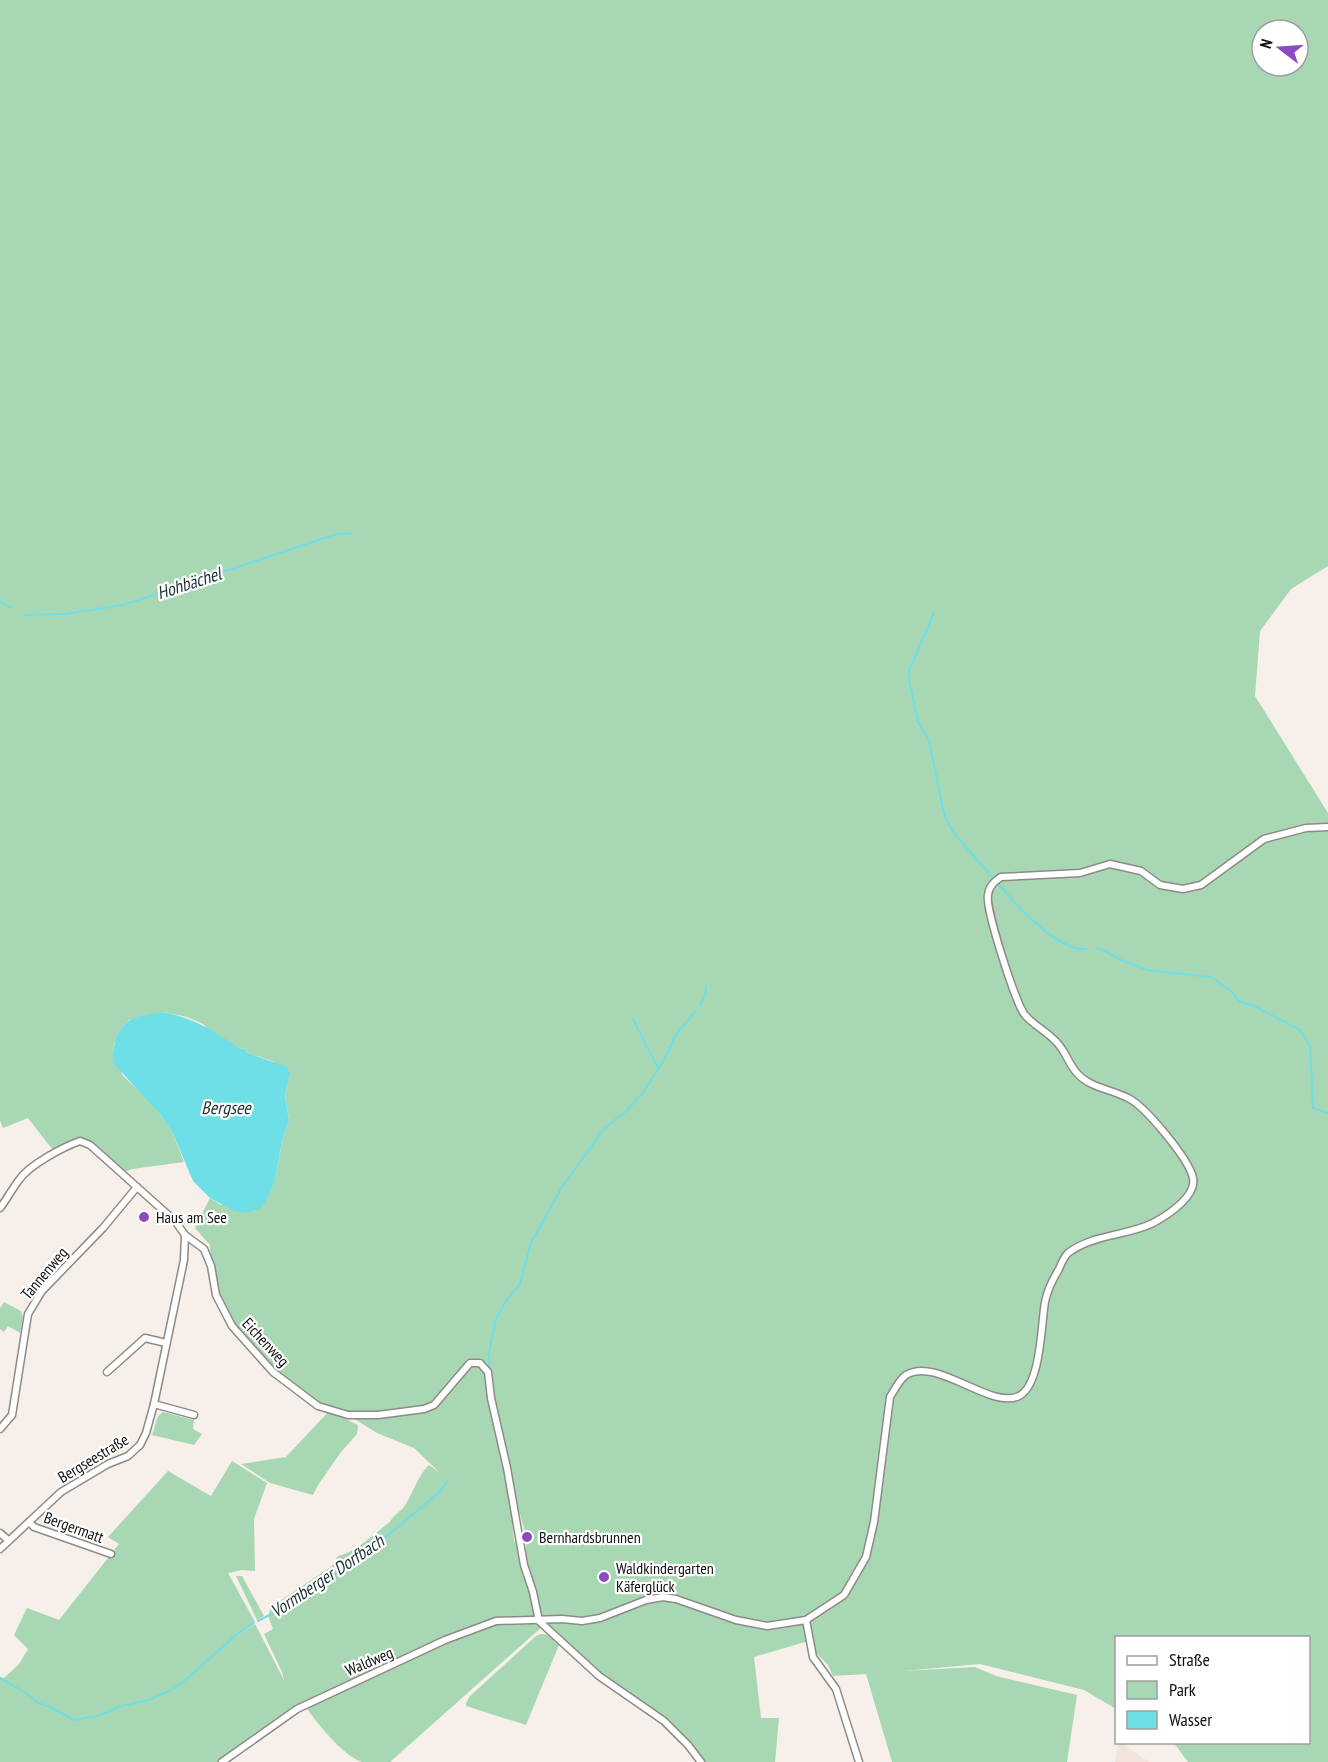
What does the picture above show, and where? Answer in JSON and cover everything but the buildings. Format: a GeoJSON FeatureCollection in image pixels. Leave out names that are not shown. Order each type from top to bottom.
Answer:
{"type":"FeatureCollection","features":[{"type":"Feature","properties":{"kind":"street"},"geometry":{"type":"LineString","coordinates":[[859,1762],[836,1689],[813,1657],[806,1620],[844,1595],[866,1557],[874,1522],[890,1397],[900,1380],[908,1374],[929,1371],[998,1397],[1018,1396],[1030,1385],[1037,1360],[1046,1299],[1066,1254],[1092,1241],[1153,1223],[1184,1201],[1193,1189],[1193,1178],[1186,1161],[1142,1107],[1129,1098],[1088,1082],[1076,1072],[1059,1044],[1024,1015],[988,910],[987,895],[992,884],[1001,877],[1080,873],[1110,864],[1141,871],[1160,885],[1184,889],[1201,885],[1264,839],[1306,828],[1328,827]]}},
{"type":"Feature","properties":{"kind":"street","name":"Eichenweg"},"geometry":{"type":"LineString","coordinates":[[0,1208],[20,1178],[28,1171],[68,1145],[80,1141],[90,1145],[175,1221],[185,1235],[204,1249],[211,1266],[216,1295],[232,1326],[273,1372],[318,1406],[348,1415],[378,1415],[424,1409],[434,1405],[470,1363],[480,1363],[488,1376],[524,1565],[533,1592],[539,1622]]}},
{"type":"Feature","properties":{"kind":"street","name":"Tannenweg"},"geometry":{"type":"LineString","coordinates":[[0,1429],[12,1415],[28,1314],[42,1291],[103,1228],[137,1187]]}},
{"type":"Feature","properties":{"kind":"street","name":"Bergseestraße"},"geometry":{"type":"LineString","coordinates":[[0,1549],[61,1492],[108,1464],[134,1452],[146,1433],[184,1260],[185,1235]]}},
{"type":"Feature","properties":{"kind":"street"},"geometry":{"type":"LineString","coordinates":[[106,1372],[145,1338],[166,1343]]}},
{"type":"Feature","properties":{"kind":"street"},"geometry":{"type":"LineString","coordinates":[[154,1404],[194,1415]]}},
{"type":"Feature","properties":{"kind":"street","name":"Bergermatt"},"geometry":{"type":"LineString","coordinates":[[29,1522],[34,1527],[111,1554]]}},
{"type":"Feature","properties":{"kind":"street"},"geometry":{"type":"LineString","coordinates":[[0,1533],[8,1540]]}},
{"type":"Feature","properties":{"kind":"street","name":"Waldweg"},"geometry":{"type":"LineString","coordinates":[[222,1762],[297,1709],[445,1640],[496,1621],[539,1622],[562,1619],[582,1621],[600,1618],[646,1600],[663,1597],[676,1599],[736,1620],[767,1626],[806,1620]]}},
{"type":"Feature","properties":{"kind":"street"},"geometry":{"type":"LineString","coordinates":[[539,1622],[599,1676],[664,1721],[701,1762]]}},
{"type":"Feature","properties":{"kind":"shaded area"},"geometry":{"type":"Polygon","coordinates":[[[1118,1744],[1122,1744],[1149,1762],[1115,1762],[1118,1744]]]}},
{"type":"Feature","properties":{"kind":"green space"},"geometry":{"type":"Polygon","coordinates":[[[0,0],[1328,0],[1328,566],[1291,589],[1260,631],[1255,696],[1328,813],[1328,1762],[1188,1762],[1175,1744],[1310,1744],[1310,1636],[1115,1636],[1115,1708],[1084,1690],[980,1664],[903,1671],[975,1667],[996,1676],[1077,1695],[1067,1762],[892,1762],[866,1674],[833,1676],[828,1665],[805,1642],[754,1657],[761,1718],[779,1718],[775,1762],[701,1762],[664,1721],[599,1676],[543,1626],[390,1762],[362,1762],[346,1753],[330,1738],[305,1706],[222,1762],[0,1762],[0,1677],[4,1678],[19,1664],[28,1649],[14,1635],[27,1608],[59,1620],[119,1544],[108,1537],[168,1471],[211,1496],[232,1461],[267,1483],[254,1519],[255,1571],[242,1570],[228,1573],[255,1622],[228,1642],[255,1624],[284,1680],[264,1634],[273,1629],[268,1616],[271,1607],[332,1566],[338,1556],[358,1547],[390,1522],[404,1506],[429,1465],[440,1473],[414,1448],[377,1433],[348,1415],[319,1404],[273,1372],[232,1326],[216,1295],[210,1245],[195,1228],[210,1198],[221,1205],[275,1180],[282,1141],[289,1120],[285,1096],[290,1073],[272,1061],[239,1048],[203,1024],[187,1017],[163,1012],[129,1020],[123,1026],[114,1044],[113,1054],[123,1076],[147,1098],[161,1115],[173,1134],[184,1162],[125,1172],[83,1138],[52,1149],[28,1118],[3,1128],[0,1121],[0,0]],[[508,1473],[514,1540],[524,1564],[527,1538],[508,1473]]]}},
{"type":"Feature","properties":{"kind":"green space"},"geometry":{"type":"Polygon","coordinates":[[[4,1302],[21,1311],[23,1317],[20,1333],[8,1326],[4,1332],[0,1329],[0,1308],[4,1302]]]}},
{"type":"Feature","properties":{"kind":"green space"},"geometry":{"type":"Polygon","coordinates":[[[329,1411],[358,1425],[357,1434],[341,1452],[313,1495],[270,1483],[241,1464],[286,1457],[329,1411]]]}},
{"type":"Feature","properties":{"kind":"green space"},"geometry":{"type":"Polygon","coordinates":[[[163,1412],[194,1420],[193,1429],[202,1434],[194,1445],[152,1435],[158,1416],[163,1412]]]}},
{"type":"Feature","properties":{"kind":"green space"},"geometry":{"type":"Polygon","coordinates":[[[236,1576],[242,1576],[264,1616],[257,1620],[236,1576]]]}},
{"type":"Feature","properties":{"kind":"green space"},"geometry":{"type":"Polygon","coordinates":[[[541,1634],[549,1636],[559,1645],[526,1725],[466,1706],[470,1696],[541,1634]]]}},
{"type":"Feature","properties":{"kind":"water","name":"Bergsee"},"geometry":{"type":"Polygon","coordinates":[[[162,1012],[193,1021],[248,1053],[287,1067],[290,1073],[285,1096],[289,1120],[282,1141],[275,1180],[261,1208],[246,1213],[234,1211],[210,1198],[193,1181],[173,1134],[161,1115],[113,1063],[113,1050],[123,1026],[134,1018],[162,1012]]]}},
{"type":"Feature","properties":{"kind":"waterway","name":"Hohbächel"},"geometry":{"type":"LineString","coordinates":[[24,615],[66,614],[123,605],[333,535],[352,533]]}},
{"type":"Feature","properties":{"kind":"waterway","name":"Hohbächel"},"geometry":{"type":"LineString","coordinates":[[0,601],[11,608]]}},
{"type":"Feature","properties":{"kind":"waterway"},"geometry":{"type":"LineString","coordinates":[[909,677],[909,671],[934,613]]}},
{"type":"Feature","properties":{"kind":"waterway"},"geometry":{"type":"LineString","coordinates":[[909,680],[918,722],[929,740],[944,814],[953,832],[993,878]]}},
{"type":"Feature","properties":{"kind":"waterway"},"geometry":{"type":"LineString","coordinates":[[998,883],[1026,914],[1050,935],[1075,948],[1086,949]]}},
{"type":"Feature","properties":{"kind":"waterway"},"geometry":{"type":"LineString","coordinates":[[1097,949],[1148,970],[1211,977],[1231,991],[1239,1001],[1256,1007],[1300,1030],[1310,1046],[1313,1108],[1328,1113]]}},
{"type":"Feature","properties":{"kind":"waterway","name":"Vormberger Dorfbach"},"geometry":{"type":"LineString","coordinates":[[700,1005],[705,996],[706,986]]}},
{"type":"Feature","properties":{"kind":"waterway","name":"Vormberger Dorfbach"},"geometry":{"type":"LineString","coordinates":[[489,1369],[489,1352],[496,1319],[506,1301],[520,1284],[531,1243],[562,1187],[604,1129],[643,1093],[664,1060],[675,1036],[695,1012]]}},
{"type":"Feature","properties":{"kind":"waterway","name":"Vormberger Dorfbach"},"geometry":{"type":"LineString","coordinates":[[633,1019],[658,1068]]}},
{"type":"Feature","properties":{"kind":"waterway","name":"Vormberger Dorfbach"},"geometry":{"type":"LineString","coordinates":[[258,1621],[353,1562],[419,1510],[448,1481]]}},
{"type":"Feature","properties":{"kind":"waterway","name":"Vormberger Dorfbach"},"geometry":{"type":"LineString","coordinates":[[0,1678],[38,1703],[74,1720],[98,1716],[121,1706],[149,1700],[177,1687],[234,1637],[254,1623]]}},
{"type":"Feature","properties":{"kind":"place","name":"Haus am See"},"geometry":{"type":"Point","coordinates":[144,1217]}},
{"type":"Feature","properties":{"kind":"place","name":"Bernhardsbrunnen"},"geometry":{"type":"Point","coordinates":[527,1537]}},
{"type":"Feature","properties":{"kind":"place","name":"Waldkindergarten Käferglück"},"geometry":{"type":"Point","coordinates":[604,1577]}}]}
